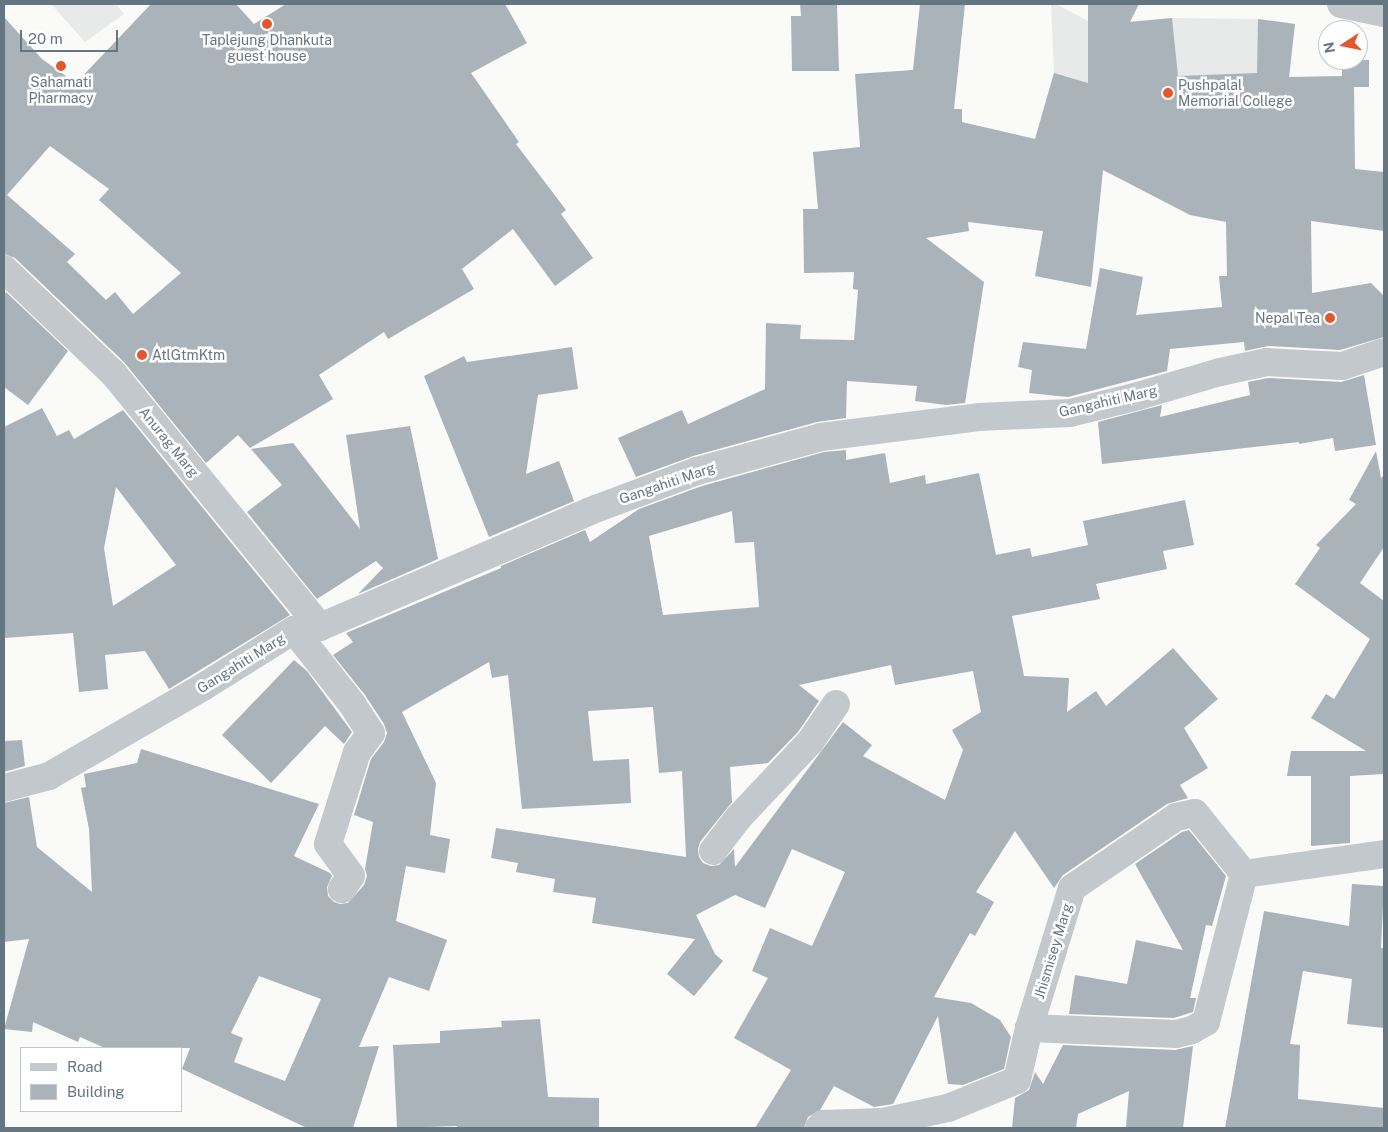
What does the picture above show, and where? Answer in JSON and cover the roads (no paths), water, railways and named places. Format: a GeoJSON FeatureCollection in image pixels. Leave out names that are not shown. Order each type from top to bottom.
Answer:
{"type":"FeatureCollection","features":[{"type":"Feature","properties":{"kind":"street"},"geometry":{"type":"LineString","coordinates":[[1341,4],[1384,13]]}},
{"type":"Feature","properties":{"kind":"street","name":"Anurag Marg"},"geometry":{"type":"LineString","coordinates":[[4,269],[113,373],[307,629],[371,733],[357,752],[328,844],[351,876],[342,889]]}},
{"type":"Feature","properties":{"kind":"street","name":"Gangahiti Marg"},"geometry":{"type":"LineString","coordinates":[[4,788],[49,776],[307,629],[590,511],[698,470],[822,437],[979,417],[1070,413],[1138,396],[1220,372],[1267,362],[1342,366],[1384,352]]}},
{"type":"Feature","properties":{"kind":"street"},"geometry":{"type":"LineString","coordinates":[[713,851],[739,817],[810,742],[836,704]]}},
{"type":"Feature","properties":{"kind":"street","name":"Jhismisey Marg"},"geometry":{"type":"LineString","coordinates":[[819,1128],[823,1124],[883,1122],[948,1108],[1017,1080],[1029,1028],[1072,888],[1176,816],[1195,813],[1244,874]]}},
{"type":"Feature","properties":{"kind":"street"},"geometry":{"type":"LineString","coordinates":[[1029,1028],[1176,1034],[1192,1030],[1206,1022],[1244,874],[1384,854]]}},
{"type":"Feature","properties":{"kind":"place","name":"Taplejung Dhankuta guest house"},"geometry":{"type":"Point","coordinates":[267,24]}},
{"type":"Feature","properties":{"kind":"place","name":"Sahamati Pharmacy"},"geometry":{"type":"Point","coordinates":[61,66]}},
{"type":"Feature","properties":{"kind":"place","name":"Pushpalal Memorial College"},"geometry":{"type":"Point","coordinates":[1168,93]}},
{"type":"Feature","properties":{"kind":"place","name":"Nepal Tea"},"geometry":{"type":"Point","coordinates":[1330,318]}},
{"type":"Feature","properties":{"kind":"place","name":"AtlGtmKtm"},"geometry":{"type":"Point","coordinates":[142,355]}}]}
